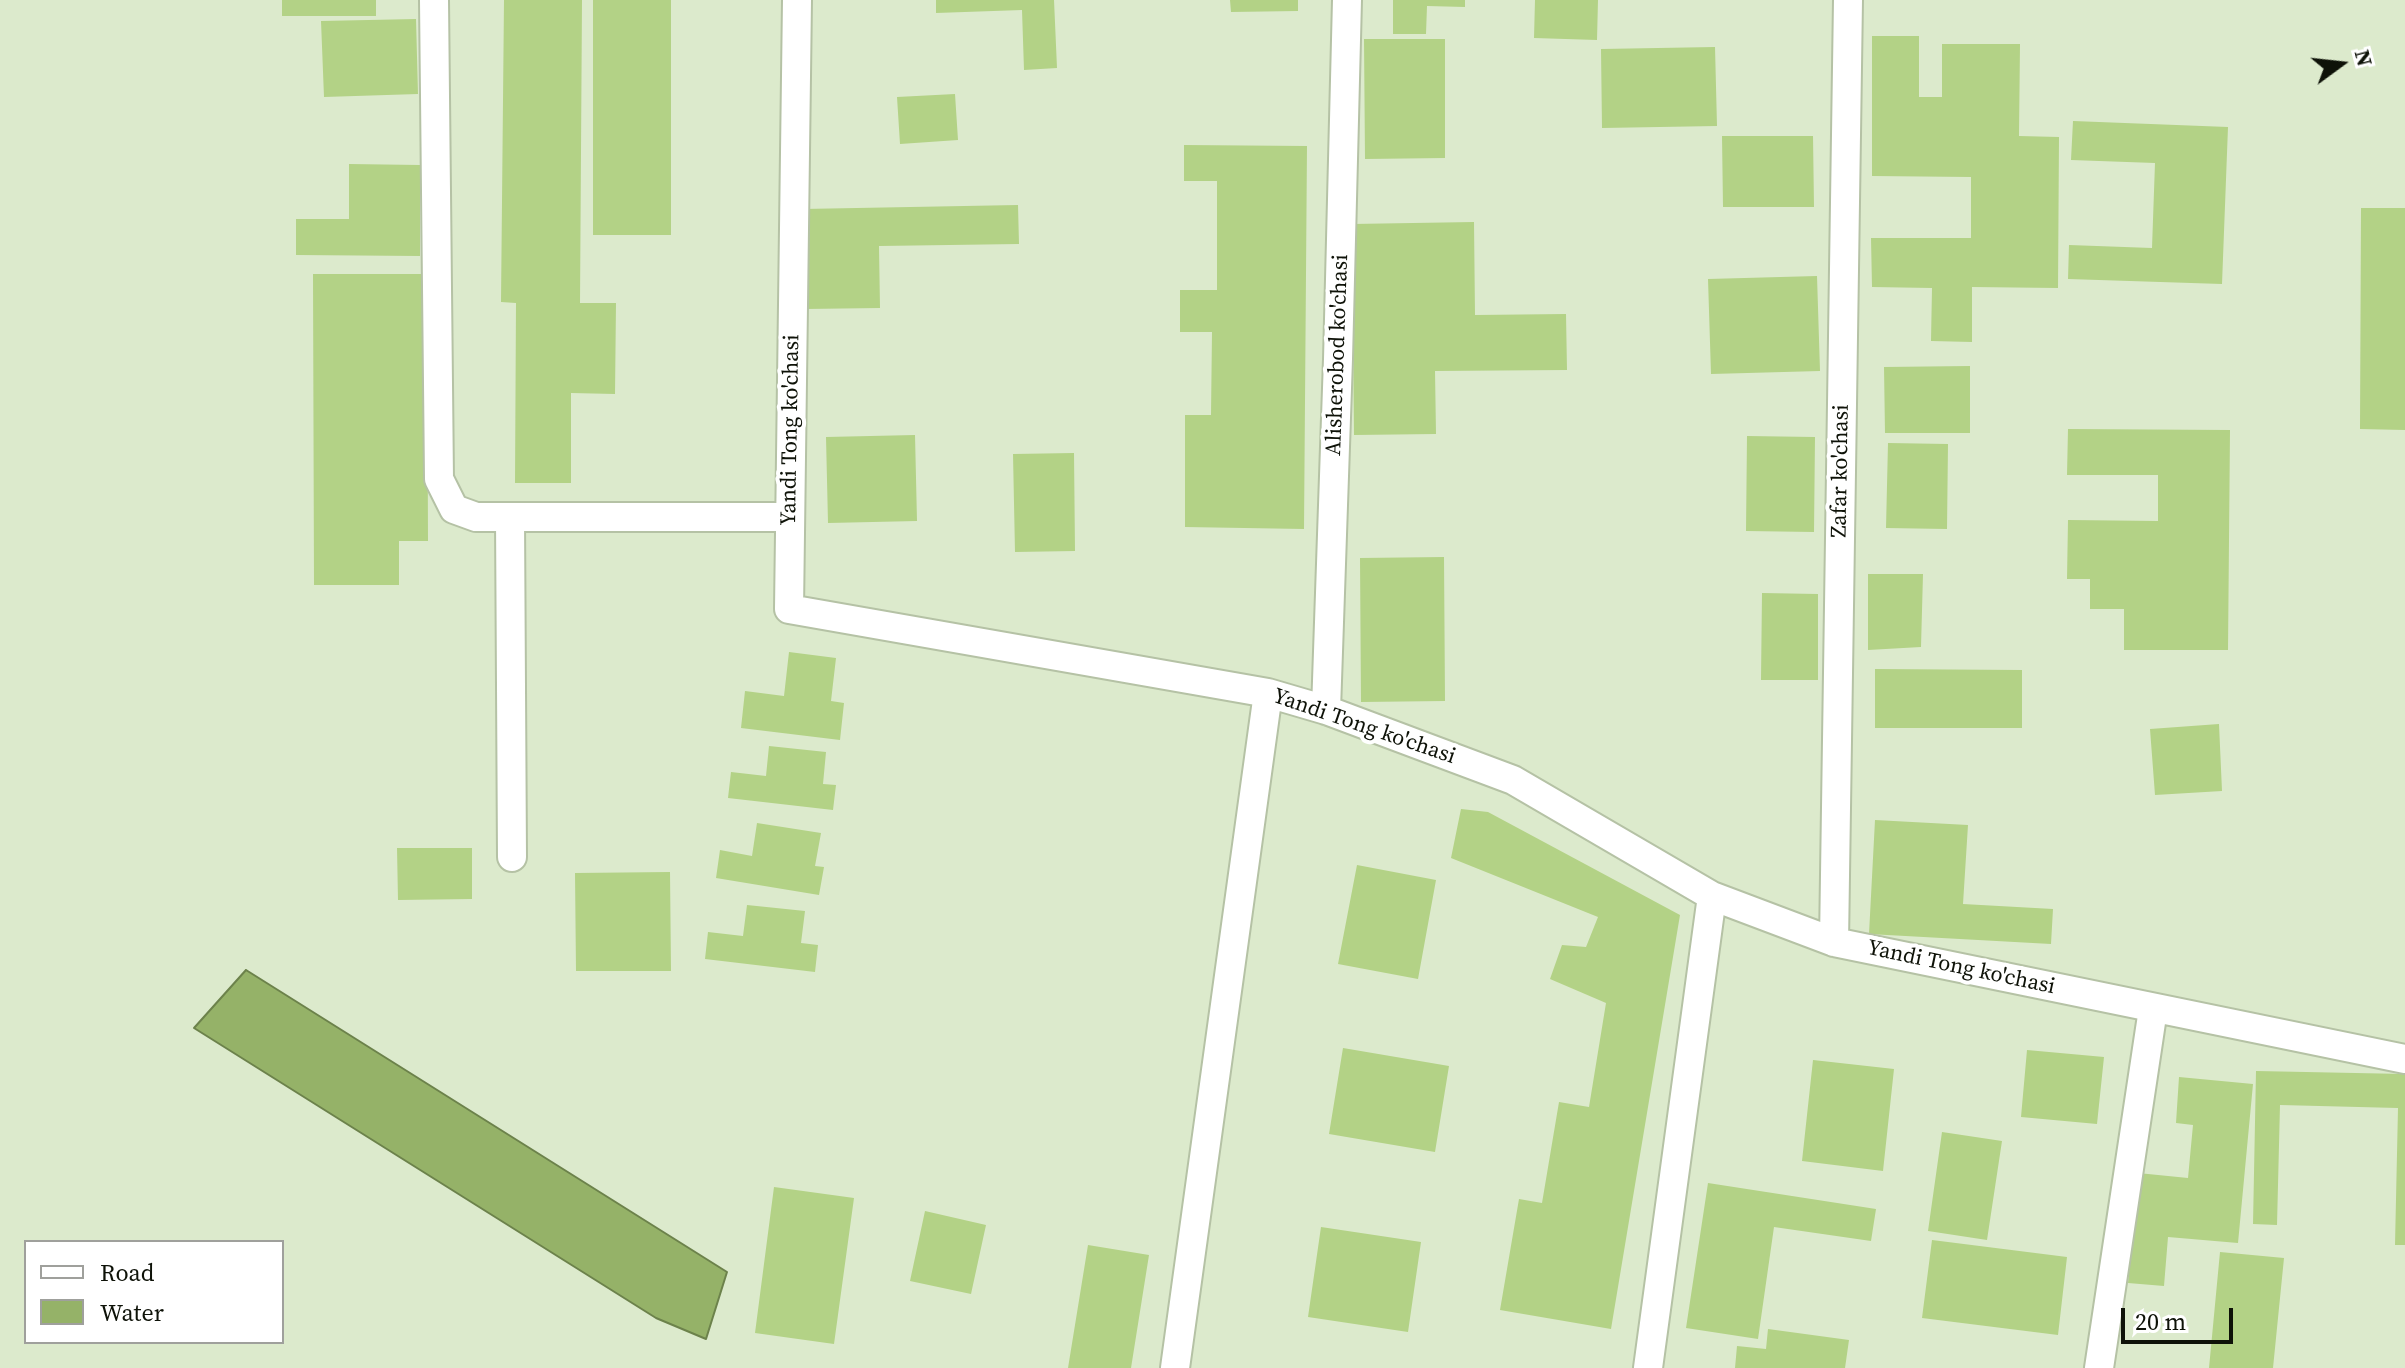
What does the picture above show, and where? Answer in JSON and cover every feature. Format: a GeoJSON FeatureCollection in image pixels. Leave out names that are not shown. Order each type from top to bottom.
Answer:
{"type":"FeatureCollection","features":[{"type":"Feature","properties":{"kind":"street"},"geometry":{"type":"LineString","coordinates":[[434,0],[439,479],[454,509],[476,517],[790,517]]}},
{"type":"Feature","properties":{"kind":"street","name":"Yandi Tong ko'chasi"},"geometry":{"type":"LineString","coordinates":[[797,0],[789,609],[1268,693],[1326,710],[1513,780],[1712,896],[1834,942],[2405,1059]]}},
{"type":"Feature","properties":{"kind":"street","name":"Alisherobod ko'chasi"},"geometry":{"type":"LineString","coordinates":[[1326,710],[1347,0]]}},
{"type":"Feature","properties":{"kind":"street","name":"Zafar ko'chasi"},"geometry":{"type":"LineString","coordinates":[[1834,942],[1848,0]]}},
{"type":"Feature","properties":{"kind":"street"},"geometry":{"type":"LineString","coordinates":[[510,517],[512,857]]}},
{"type":"Feature","properties":{"kind":"street"},"geometry":{"type":"LineString","coordinates":[[1175,1368],[1268,693]]}},
{"type":"Feature","properties":{"kind":"street"},"geometry":{"type":"LineString","coordinates":[[1648,1368],[1712,896]]}},
{"type":"Feature","properties":{"kind":"street"},"geometry":{"type":"LineString","coordinates":[[2099,1368],[2153,1009]]}},
{"type":"Feature","properties":{"kind":"water"},"geometry":{"type":"Polygon","coordinates":[[[246,970],[727,1272],[706,1339],[656,1318],[194,1028],[246,970]]]}},
{"type":"Feature","properties":{"kind":"building"},"geometry":{"type":"Polygon","coordinates":[[[282,0],[376,0],[376,16],[282,16],[282,0]]]}},
{"type":"Feature","properties":{"kind":"building"},"geometry":{"type":"Polygon","coordinates":[[[504,0],[582,0],[580,303],[616,303],[615,394],[571,393],[571,483],[515,483],[516,303],[501,302],[504,0]]]}},
{"type":"Feature","properties":{"kind":"building"},"geometry":{"type":"Polygon","coordinates":[[[593,0],[671,0],[671,235],[593,235],[593,0]]]}},
{"type":"Feature","properties":{"kind":"building"},"geometry":{"type":"Polygon","coordinates":[[[936,0],[1054,0],[1057,68],[1024,70],[1022,10],[936,13],[936,0]]]}},
{"type":"Feature","properties":{"kind":"building"},"geometry":{"type":"Polygon","coordinates":[[[1230,0],[1298,0],[1298,11],[1231,12],[1230,0]]]}},
{"type":"Feature","properties":{"kind":"building"},"geometry":{"type":"Polygon","coordinates":[[[1393,0],[1465,0],[1465,7],[1427,6],[1426,34],[1393,34],[1393,0]]]}},
{"type":"Feature","properties":{"kind":"building"},"geometry":{"type":"Polygon","coordinates":[[[1535,0],[1598,0],[1597,40],[1534,38],[1535,0]]]}},
{"type":"Feature","properties":{"kind":"building"},"geometry":{"type":"Polygon","coordinates":[[[416,19],[418,94],[324,97],[321,21],[416,19]]]}},
{"type":"Feature","properties":{"kind":"building"},"geometry":{"type":"Polygon","coordinates":[[[1872,36],[1919,36],[1919,97],[1942,97],[1942,44],[2020,44],[2019,136],[2059,137],[2058,288],[1972,287],[1972,342],[1931,341],[1932,288],[1872,287],[1871,238],[1971,238],[1971,177],[1872,176],[1872,36]]]}},
{"type":"Feature","properties":{"kind":"building"},"geometry":{"type":"Polygon","coordinates":[[[1364,39],[1445,39],[1445,158],[1365,159],[1364,39]]]}},
{"type":"Feature","properties":{"kind":"building"},"geometry":{"type":"Polygon","coordinates":[[[1715,47],[1717,126],[1602,128],[1601,49],[1715,47]]]}},
{"type":"Feature","properties":{"kind":"building"},"geometry":{"type":"Polygon","coordinates":[[[955,94],[958,140],[900,144],[897,97],[955,94]]]}},
{"type":"Feature","properties":{"kind":"building"},"geometry":{"type":"Polygon","coordinates":[[[2073,121],[2228,127],[2222,284],[2068,279],[2069,245],[2152,248],[2155,163],[2071,160],[2073,121]]]}},
{"type":"Feature","properties":{"kind":"building"},"geometry":{"type":"Polygon","coordinates":[[[1722,136],[1813,136],[1814,207],[1723,207],[1722,136]]]}},
{"type":"Feature","properties":{"kind":"building"},"geometry":{"type":"Polygon","coordinates":[[[1184,145],[1307,146],[1304,529],[1185,527],[1185,415],[1211,415],[1212,332],[1180,332],[1180,290],[1217,290],[1217,181],[1184,181],[1184,145]]]}},
{"type":"Feature","properties":{"kind":"building"},"geometry":{"type":"Polygon","coordinates":[[[349,164],[420,165],[420,256],[296,255],[296,219],[349,219],[349,164]]]}},
{"type":"Feature","properties":{"kind":"building"},"geometry":{"type":"Polygon","coordinates":[[[1018,205],[1019,244],[879,246],[880,308],[805,309],[803,209],[1018,205]]]}},
{"type":"Feature","properties":{"kind":"building"},"geometry":{"type":"Polygon","coordinates":[[[2361,208],[2405,208],[2405,430],[2360,429],[2361,208]]]}},
{"type":"Feature","properties":{"kind":"building"},"geometry":{"type":"Polygon","coordinates":[[[1474,222],[1475,315],[1566,314],[1567,370],[1435,371],[1436,434],[1354,435],[1352,224],[1474,222]]]}},
{"type":"Feature","properties":{"kind":"building"},"geometry":{"type":"Polygon","coordinates":[[[313,274],[427,274],[428,541],[399,541],[399,585],[314,585],[313,274]]]}},
{"type":"Feature","properties":{"kind":"building"},"geometry":{"type":"Polygon","coordinates":[[[1817,276],[1820,371],[1711,374],[1708,279],[1817,276]]]}},
{"type":"Feature","properties":{"kind":"building"},"geometry":{"type":"Polygon","coordinates":[[[1970,366],[1970,433],[1885,433],[1884,367],[1970,366]]]}},
{"type":"Feature","properties":{"kind":"building"},"geometry":{"type":"Polygon","coordinates":[[[2068,429],[2230,430],[2228,650],[2124,650],[2124,609],[2090,609],[2090,579],[2067,579],[2068,520],[2158,521],[2158,475],[2067,475],[2068,429]]]}},
{"type":"Feature","properties":{"kind":"building"},"geometry":{"type":"Polygon","coordinates":[[[915,435],[917,521],[828,523],[826,437],[915,435]]]}},
{"type":"Feature","properties":{"kind":"building"},"geometry":{"type":"Polygon","coordinates":[[[1747,436],[1815,437],[1814,532],[1746,531],[1747,436]]]}},
{"type":"Feature","properties":{"kind":"building"},"geometry":{"type":"Polygon","coordinates":[[[1888,443],[1948,444],[1947,529],[1886,528],[1888,443]]]}},
{"type":"Feature","properties":{"kind":"building"},"geometry":{"type":"Polygon","coordinates":[[[1074,453],[1075,551],[1015,552],[1013,454],[1074,453]]]}},
{"type":"Feature","properties":{"kind":"building"},"geometry":{"type":"Polygon","coordinates":[[[1444,557],[1445,701],[1361,702],[1360,558],[1444,557]]]}},
{"type":"Feature","properties":{"kind":"building"},"geometry":{"type":"Polygon","coordinates":[[[1868,574],[1923,574],[1921,647],[1868,650],[1868,574]]]}},
{"type":"Feature","properties":{"kind":"building"},"geometry":{"type":"Polygon","coordinates":[[[1762,593],[1818,594],[1818,680],[1761,680],[1762,593]]]}},
{"type":"Feature","properties":{"kind":"building"},"geometry":{"type":"Polygon","coordinates":[[[789,652],[836,658],[831,701],[844,703],[840,740],[741,728],[745,691],[784,696],[789,652]]]}},
{"type":"Feature","properties":{"kind":"building"},"geometry":{"type":"Polygon","coordinates":[[[1875,669],[2022,670],[2022,728],[1875,728],[1875,669]]]}},
{"type":"Feature","properties":{"kind":"building"},"geometry":{"type":"Polygon","coordinates":[[[2219,724],[2222,791],[2155,795],[2150,729],[2219,724]]]}},
{"type":"Feature","properties":{"kind":"building"},"geometry":{"type":"Polygon","coordinates":[[[769,746],[826,752],[823,784],[836,785],[833,810],[728,798],[731,772],[766,776],[769,746]]]}},
{"type":"Feature","properties":{"kind":"building"},"geometry":{"type":"Polygon","coordinates":[[[1461,809],[1488,812],[1680,915],[1611,1329],[1500,1310],[1519,1199],[1542,1203],[1559,1102],[1589,1107],[1606,1003],[1550,979],[1562,945],[1586,947],[1598,917],[1451,858],[1461,809]]]}},
{"type":"Feature","properties":{"kind":"building"},"geometry":{"type":"Polygon","coordinates":[[[1875,820],[1968,825],[1963,904],[2053,909],[2051,944],[1869,934],[1875,820]]]}},
{"type":"Feature","properties":{"kind":"building"},"geometry":{"type":"Polygon","coordinates":[[[757,823],[821,833],[815,866],[824,867],[819,895],[716,878],[720,850],[752,856],[757,823]]]}},
{"type":"Feature","properties":{"kind":"building"},"geometry":{"type":"Polygon","coordinates":[[[397,848],[472,848],[472,899],[398,900],[397,848]]]}},
{"type":"Feature","properties":{"kind":"building"},"geometry":{"type":"Polygon","coordinates":[[[1357,865],[1436,880],[1418,979],[1338,964],[1357,865]]]}},
{"type":"Feature","properties":{"kind":"building"},"geometry":{"type":"Polygon","coordinates":[[[670,872],[671,971],[576,971],[575,873],[670,872]]]}},
{"type":"Feature","properties":{"kind":"building"},"geometry":{"type":"Polygon","coordinates":[[[747,905],[805,911],[801,943],[818,945],[815,972],[705,959],[708,932],[743,936],[747,905]]]}},
{"type":"Feature","properties":{"kind":"building"},"geometry":{"type":"Polygon","coordinates":[[[1343,1048],[1449,1066],[1435,1152],[1329,1134],[1343,1048]]]}},
{"type":"Feature","properties":{"kind":"building"},"geometry":{"type":"Polygon","coordinates":[[[2027,1050],[2104,1057],[2097,1124],[2021,1117],[2027,1050]]]}},
{"type":"Feature","properties":{"kind":"building"},"geometry":{"type":"Polygon","coordinates":[[[1813,1060],[1894,1069],[1883,1171],[1802,1161],[1813,1060]]]}},
{"type":"Feature","properties":{"kind":"building"},"geometry":{"type":"Polygon","coordinates":[[[2256,1071],[2405,1074],[2405,1245],[2395,1245],[2398,1108],[2280,1105],[2277,1225],[2253,1224],[2256,1071]]]}},
{"type":"Feature","properties":{"kind":"building"},"geometry":{"type":"Polygon","coordinates":[[[2179,1077],[2253,1084],[2238,1243],[2168,1237],[2164,1286],[2128,1283],[2138,1173],[2188,1178],[2193,1125],[2176,1123],[2179,1077]]]}},
{"type":"Feature","properties":{"kind":"building"},"geometry":{"type":"Polygon","coordinates":[[[1942,1132],[2002,1141],[1987,1240],[1928,1231],[1942,1132]]]}},
{"type":"Feature","properties":{"kind":"building"},"geometry":{"type":"Polygon","coordinates":[[[1708,1183],[1876,1209],[1871,1241],[1774,1227],[1758,1339],[1686,1328],[1708,1183]]]}},
{"type":"Feature","properties":{"kind":"building"},"geometry":{"type":"Polygon","coordinates":[[[774,1187],[854,1198],[834,1344],[755,1333],[774,1187]]]}},
{"type":"Feature","properties":{"kind":"building"},"geometry":{"type":"Polygon","coordinates":[[[925,1211],[986,1225],[971,1294],[910,1281],[925,1211]]]}},
{"type":"Feature","properties":{"kind":"building"},"geometry":{"type":"Polygon","coordinates":[[[1321,1227],[1421,1242],[1408,1332],[1308,1317],[1321,1227]]]}},
{"type":"Feature","properties":{"kind":"building"},"geometry":{"type":"Polygon","coordinates":[[[1932,1240],[2067,1257],[2058,1335],[1922,1318],[1932,1240]]]}},
{"type":"Feature","properties":{"kind":"building"},"geometry":{"type":"Polygon","coordinates":[[[1088,1245],[1149,1255],[1131,1368],[1068,1368],[1088,1245]]]}},
{"type":"Feature","properties":{"kind":"building"},"geometry":{"type":"Polygon","coordinates":[[[2220,1252],[2284,1258],[2273,1368],[2209,1368],[2220,1252]]]}},
{"type":"Feature","properties":{"kind":"building"},"geometry":{"type":"Polygon","coordinates":[[[1768,1329],[1849,1340],[1845,1368],[1735,1368],[1737,1346],[1766,1349],[1768,1329]]]}}]}
